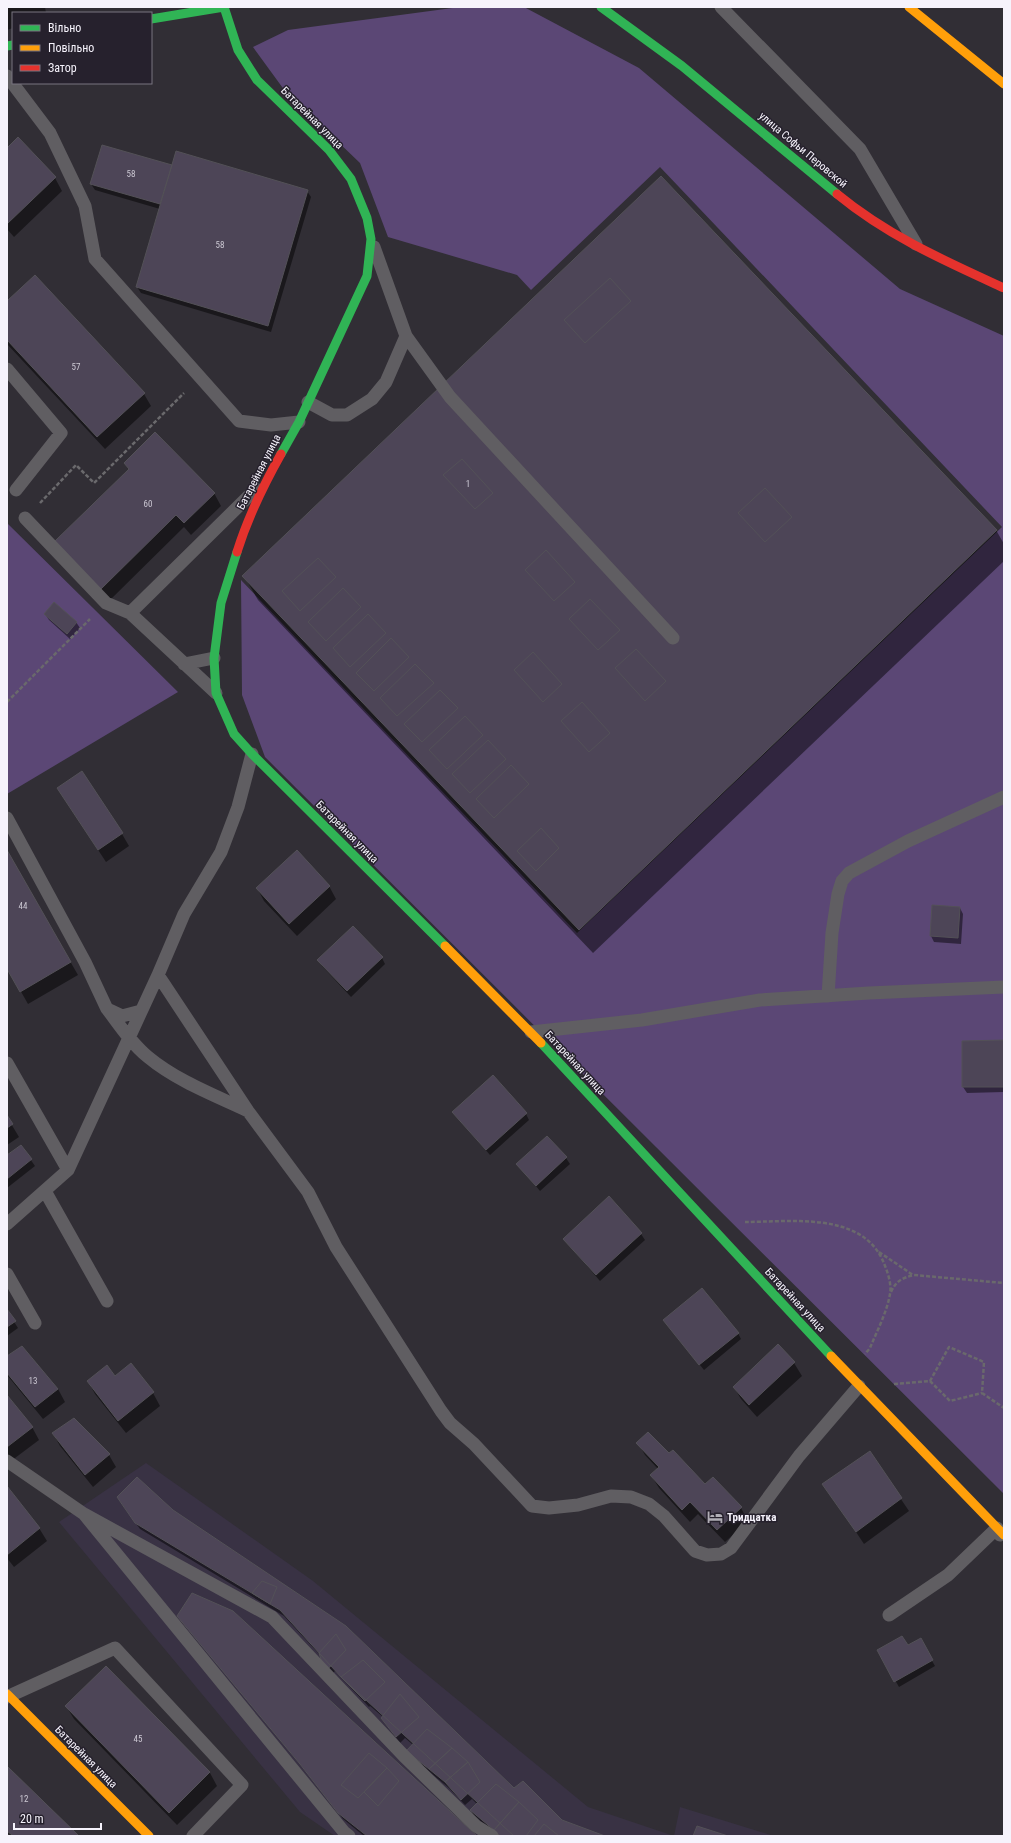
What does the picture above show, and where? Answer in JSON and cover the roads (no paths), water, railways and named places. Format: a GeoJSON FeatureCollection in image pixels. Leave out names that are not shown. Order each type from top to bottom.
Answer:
{"type":"FeatureCollection","features":[{"type":"Feature","properties":{"kind":"street"},"geometry":{"type":"LineString","coordinates":[[152,18],[224,7]]}},
{"type":"Feature","properties":{"kind":"street","name":"Батарейная улица"},"geometry":{"type":"LineString","coordinates":[[224,7],[238,50],[257,80],[329,150],[351,179],[367,218],[371,239],[367,276],[299,422],[266,480],[247,521],[221,603],[214,658],[216,693],[234,734],[252,754],[531,1032],[847,1373],[1000,1532]]}},
{"type":"Feature","properties":{"kind":"street","name":"улица Софьи Перовской"},"geometry":{"type":"LineString","coordinates":[[601,7],[682,66],[856,209],[918,248],[1004,288]]}},
{"type":"Feature","properties":{"kind":"street"},"geometry":{"type":"LineString","coordinates":[[909,7],[1004,84]]}},
{"type":"Feature","properties":{"kind":"street","name":"Батарейная улица"},"geometry":{"type":"LineString","coordinates":[[7,1696],[149,1836]]}},
{"type":"Feature","properties":{"kind":"lane"},"geometry":{"type":"LineString","coordinates":[[721,7],[860,149],[918,248]]}},
{"type":"Feature","properties":{"kind":"lane"},"geometry":{"type":"LineString","coordinates":[[13,84],[50,133],[86,206],[95,259],[239,421],[271,425],[299,422]]}},
{"type":"Feature","properties":{"kind":"lane"},"geometry":{"type":"LineString","coordinates":[[371,239],[406,336],[450,397],[673,638]]}},
{"type":"Feature","properties":{"kind":"lane"},"geometry":{"type":"LineString","coordinates":[[308,402],[332,415],[347,415],[372,399],[386,382],[406,336]]}},
{"type":"Feature","properties":{"kind":"lane"},"geometry":{"type":"LineString","coordinates":[[7,369],[61,433],[16,490]]}},
{"type":"Feature","properties":{"kind":"lane"},"geometry":{"type":"LineString","coordinates":[[130,613],[266,480]]}},
{"type":"Feature","properties":{"kind":"lane"},"geometry":{"type":"LineString","coordinates":[[25,518],[106,603],[130,613],[216,693]]}},
{"type":"Feature","properties":{"kind":"lane"},"geometry":{"type":"LineString","coordinates":[[184,664],[214,658]]}},
{"type":"Feature","properties":{"kind":"lane"},"geometry":{"type":"LineString","coordinates":[[7,1224],[68,1170],[158,975],[184,914],[221,852],[238,807],[252,754]]}},
{"type":"Feature","properties":{"kind":"lane"},"geometry":{"type":"LineString","coordinates":[[828,996],[832,933],[838,894],[842,881],[849,873],[908,841],[1004,797]]}},
{"type":"Feature","properties":{"kind":"lane"},"geometry":{"type":"LineString","coordinates":[[7,818],[85,962],[107,1009],[129,1038],[147,1057],[163,1068],[209,1094],[248,1111]]}},
{"type":"Feature","properties":{"kind":"lane"},"geometry":{"type":"LineString","coordinates":[[158,975],[248,1111],[308,1192],[336,1248],[441,1411],[450,1423],[474,1444],[532,1506],[549,1508],[578,1505],[611,1496],[632,1497],[649,1504],[664,1516],[695,1551],[707,1555],[721,1554],[731,1548],[799,1456],[860,1386]]}},
{"type":"Feature","properties":{"kind":"lane"},"geometry":{"type":"LineString","coordinates":[[531,1032],[642,1020],[760,1000],[1004,987]]}},
{"type":"Feature","properties":{"kind":"lane"},"geometry":{"type":"LineString","coordinates":[[107,1009],[122,1016],[141,1011]]}},
{"type":"Feature","properties":{"kind":"lane"},"geometry":{"type":"LineString","coordinates":[[7,1063],[68,1170]]}},
{"type":"Feature","properties":{"kind":"lane"},"geometry":{"type":"LineString","coordinates":[[45,1191],[108,1301]]}},
{"type":"Feature","properties":{"kind":"lane"},"geometry":{"type":"LineString","coordinates":[[7,1274],[36,1323]]}},
{"type":"Feature","properties":{"kind":"lane"},"geometry":{"type":"LineString","coordinates":[[7,1461],[84,1514],[131,1538],[272,1617],[404,1756],[476,1826],[492,1836]]}},
{"type":"Feature","properties":{"kind":"lane"},"geometry":{"type":"LineString","coordinates":[[84,1514],[344,1832],[349,1836]]}},
{"type":"Feature","properties":{"kind":"lane"},"geometry":{"type":"LineString","coordinates":[[889,1615],[948,1575],[1000,1532],[1004,1544]]}},
{"type":"Feature","properties":{"kind":"lane"},"geometry":{"type":"LineString","coordinates":[[7,1696],[115,1648],[242,1784],[193,1836]]}},
{"type":"Feature","properties":{"kind":"place","name":"Тридцатка"},"geometry":{"type":"Point","coordinates":[715,1517]}}]}
